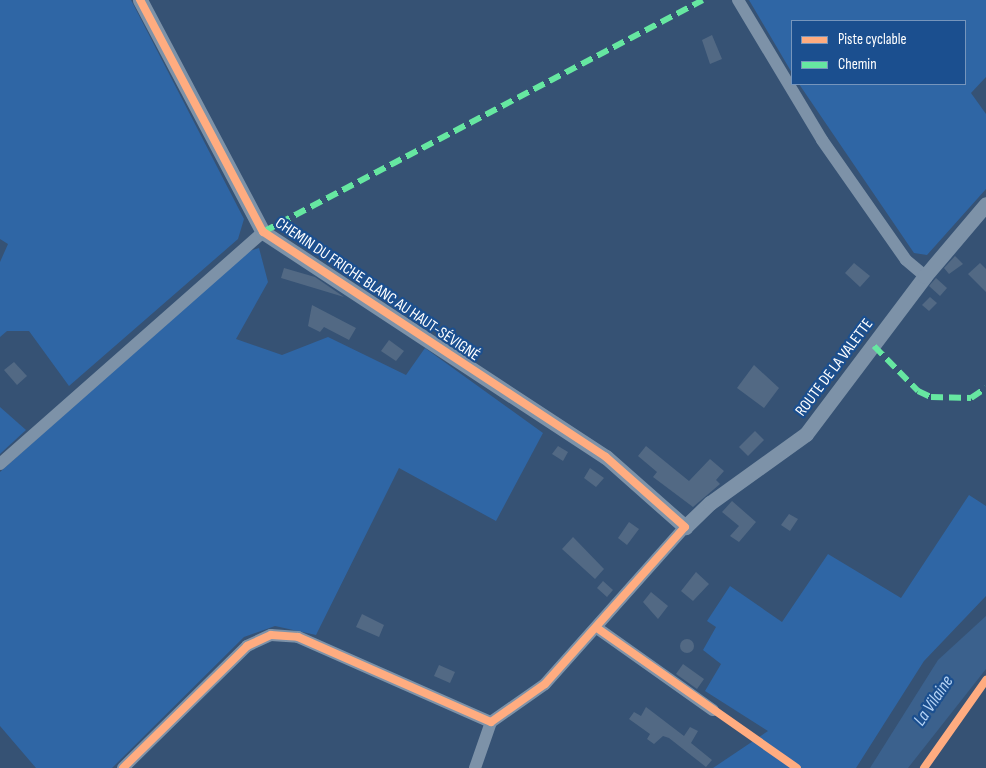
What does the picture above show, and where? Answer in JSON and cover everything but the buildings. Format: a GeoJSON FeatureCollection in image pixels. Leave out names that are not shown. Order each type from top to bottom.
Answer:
{"type":"FeatureCollection","features":[{"type":"Feature","properties":{"kind":"street","name":"CHEMIN DU FRICHE BLANC AU HAUT-SÉVIGNÉ"},"geometry":{"type":"LineString","coordinates":[[140,0],[263,232],[606,457],[685,527]]}},
{"type":"Feature","properties":{"kind":"street"},"geometry":{"type":"LineString","coordinates":[[738,0],[822,140],[906,260],[925,276]]}},
{"type":"Feature","properties":{"kind":"street","name":"ROUTE DE LA VALETTE"},"geometry":{"type":"LineString","coordinates":[[685,527],[710,502],[806,434],[925,276],[986,204]]}},
{"type":"Feature","properties":{"kind":"street"},"geometry":{"type":"LineString","coordinates":[[0,464],[263,232]]}},
{"type":"Feature","properties":{"kind":"street"},"geometry":{"type":"LineString","coordinates":[[474,768],[491,722],[545,684],[597,628],[685,527]]}},
{"type":"Feature","properties":{"kind":"street"},"geometry":{"type":"LineString","coordinates":[[597,628],[713,710]]}},
{"type":"Feature","properties":{"kind":"street"},"geometry":{"type":"LineString","coordinates":[[123,768],[248,646],[271,635],[298,637],[491,722]]}},
{"type":"Feature","properties":{"kind":"shaded area"},"geometry":{"type":"Polygon","coordinates":[[[0,0],[131,0],[244,219],[238,239],[69,386],[29,331],[7,331],[0,337],[0,262],[8,244],[0,239],[0,0]]]}},
{"type":"Feature","properties":{"kind":"shaded area"},"geometry":{"type":"Polygon","coordinates":[[[749,0],[986,0],[986,77],[971,93],[986,114],[986,189],[927,255],[914,253],[800,85],[966,85],[966,20],[791,20],[791,71],[749,0]]]}},
{"type":"Feature","properties":{"kind":"shaded area"},"geometry":{"type":"Polygon","coordinates":[[[259,248],[268,282],[236,339],[282,355],[328,337],[406,375],[425,348],[543,433],[496,521],[399,468],[316,635],[275,626],[244,637],[112,768],[36,768],[0,726],[0,472],[246,252],[259,248]]]}},
{"type":"Feature","properties":{"kind":"shaded area"},"geometry":{"type":"Polygon","coordinates":[[[0,407],[26,430],[0,454],[0,407]]]}},
{"type":"Feature","properties":{"kind":"shaded area"},"geometry":{"type":"Polygon","coordinates":[[[969,495],[986,506],[986,596],[924,661],[856,768],[713,768],[768,731],[705,691],[721,664],[703,650],[716,627],[707,621],[730,586],[782,622],[828,554],[901,598],[969,495]]]}},
{"type":"Feature","properties":{"kind":"water","name":"La Vilaine"},"geometry":{"type":"Polygon","coordinates":[[[986,616],[986,669],[908,768],[870,768],[938,660],[986,616]]]}},
{"type":"Feature","properties":{"kind":"marked path"},"geometry":{"type":"LineString","coordinates":[[263,232],[703,0]]}},
{"type":"Feature","properties":{"kind":"marked path"},"geometry":{"type":"LineString","coordinates":[[874,346],[918,391],[931,397],[971,398],[986,388]]}},
{"type":"Feature","properties":{"kind":"cycle path"},"geometry":{"type":"LineString","coordinates":[[123,768],[247,646],[271,635],[298,637],[491,722],[545,684],[685,527],[606,457],[263,232],[140,0]]}},
{"type":"Feature","properties":{"kind":"cycle path"},"geometry":{"type":"LineString","coordinates":[[597,628],[797,768]]}},
{"type":"Feature","properties":{"kind":"cycle path"},"geometry":{"type":"LineString","coordinates":[[924,768],[986,680]]}}]}
